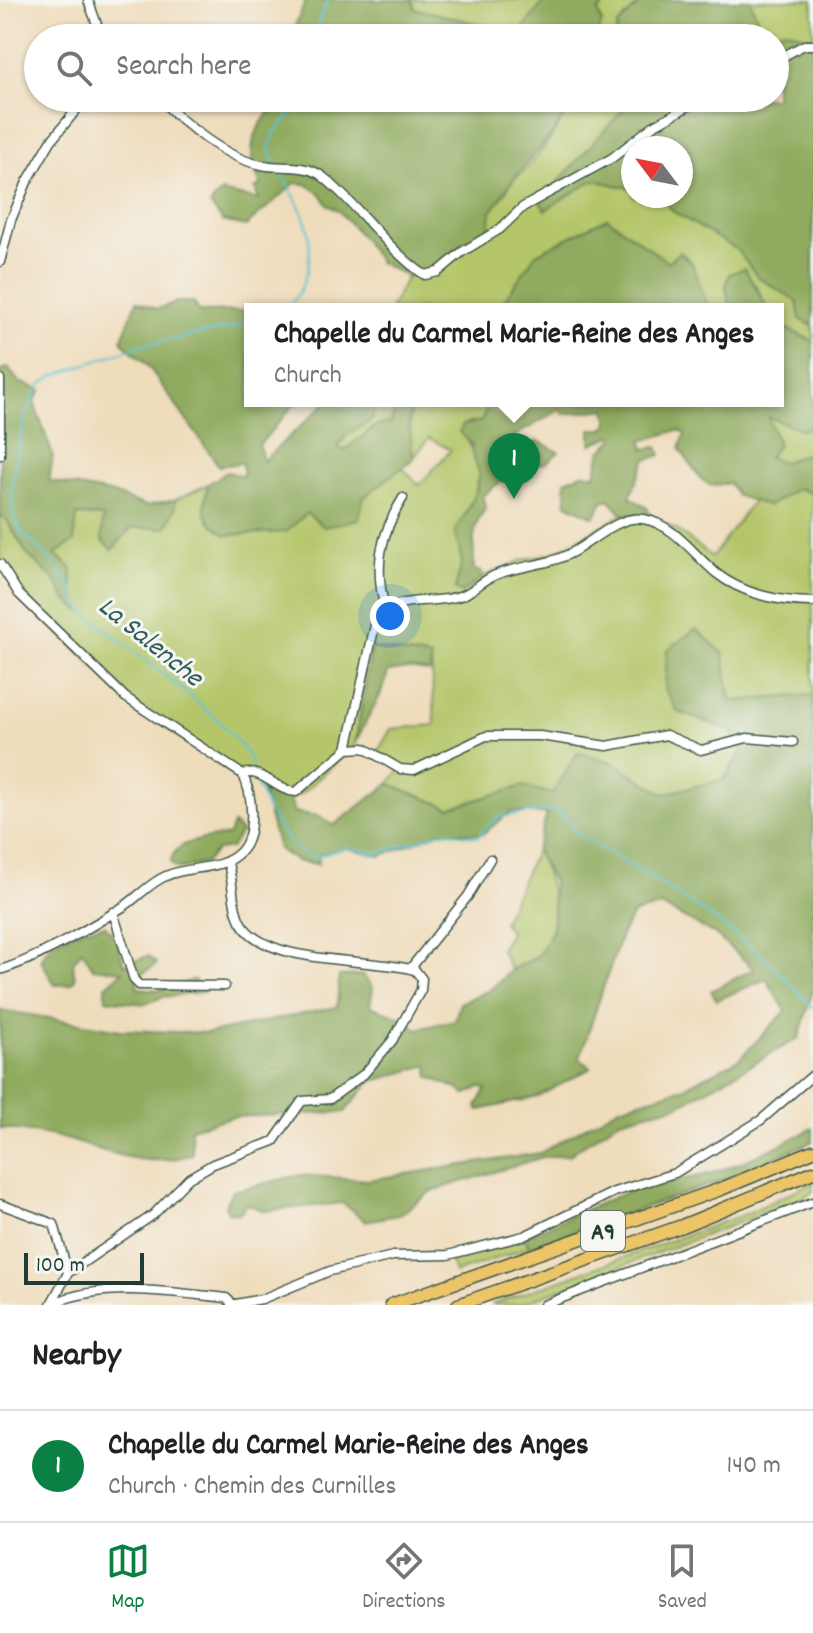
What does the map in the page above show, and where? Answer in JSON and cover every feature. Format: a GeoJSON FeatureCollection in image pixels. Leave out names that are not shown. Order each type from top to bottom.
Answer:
{"type":"FeatureCollection","features":[{"type":"Feature","properties":{"kind":"highway","name":"A9"},"geometry":{"type":"LineString","coordinates":[[391,1305],[721,1189],[813,1151]]}},
{"type":"Feature","properties":{"kind":"highway","name":"A9"},"geometry":{"type":"LineString","coordinates":[[458,1305],[682,1226],[813,1172]]}},
{"type":"Feature","properties":{"kind":"street"},"geometry":{"type":"LineString","coordinates":[[88,0],[97,24]]}},
{"type":"Feature","properties":{"kind":"street"},"geometry":{"type":"LineString","coordinates":[[789,53],[804,45],[813,45]]}},
{"type":"Feature","properties":{"kind":"street"},"geometry":{"type":"LineString","coordinates":[[0,262],[11,220],[27,182],[51,141],[75,112]]}},
{"type":"Feature","properties":{"kind":"street"},"geometry":{"type":"LineString","coordinates":[[175,112],[203,137],[261,165],[320,174],[414,268],[425,275],[433,274],[500,229],[523,207],[612,158],[653,126],[678,112]]}},
{"type":"Feature","properties":{"kind":"street"},"geometry":{"type":"LineString","coordinates":[[0,379],[0,455]]}},
{"type":"Feature","properties":{"kind":"street"},"geometry":{"type":"LineString","coordinates":[[385,609],[379,576],[382,535],[403,498]]}},
{"type":"Feature","properties":{"kind":"street"},"geometry":{"type":"LineString","coordinates":[[347,749],[375,625],[385,609],[397,604],[458,597],[501,573],[563,557],[619,524],[634,519],[653,522],[676,536],[726,580],[773,598],[813,602]]}},
{"type":"Feature","properties":{"kind":"street"},"geometry":{"type":"LineString","coordinates":[[0,564],[19,594],[125,697],[242,774],[261,774],[284,790],[296,792],[347,749],[364,748],[400,769],[414,770],[486,736],[540,736],[607,746],[666,735],[701,750],[747,738],[793,742]]}},
{"type":"Feature","properties":{"kind":"street"},"geometry":{"type":"LineString","coordinates":[[0,970],[21,964],[113,912],[162,877],[227,861],[240,852],[247,840],[251,803],[242,774]]}},
{"type":"Feature","properties":{"kind":"street"},"geometry":{"type":"LineString","coordinates":[[410,969],[473,888],[490,859]]}},
{"type":"Feature","properties":{"kind":"street"},"geometry":{"type":"LineString","coordinates":[[50,1304],[67,1275],[153,1215],[186,1180],[202,1169],[274,1141],[298,1104],[330,1099],[347,1090],[392,1041],[422,985],[421,975],[410,969],[299,954],[258,939],[239,919],[227,861]]}},
{"type":"Feature","properties":{"kind":"street"},"geometry":{"type":"LineString","coordinates":[[113,912],[134,980],[139,985],[225,986]]}},
{"type":"Feature","properties":{"kind":"street"},"geometry":{"type":"LineString","coordinates":[[50,1304],[71,1296],[151,1293],[226,1298],[234,1304],[262,1299],[330,1271],[393,1256],[448,1255],[524,1236],[614,1192],[675,1173],[761,1120],[813,1075]]}},
{"type":"Feature","properties":{"kind":"street"},"geometry":{"type":"LineString","coordinates":[[544,1305],[813,1202]]}},
{"type":"Feature","properties":{"kind":"street"},"geometry":{"type":"LineString","coordinates":[[0,1204],[54,1224],[71,1296]]}},
{"type":"Feature","properties":{"kind":"green space"},"geometry":{"type":"Polygon","coordinates":[[[306,0],[412,0],[415,9],[481,24],[296,24],[306,0]]]}},
{"type":"Feature","properties":{"kind":"green space"},"geometry":{"type":"Polygon","coordinates":[[[412,0],[545,0],[527,24],[481,24],[415,9],[412,0]]]}},
{"type":"Feature","properties":{"kind":"green space"},"geometry":{"type":"Polygon","coordinates":[[[545,0],[608,0],[598,12],[602,23],[527,24],[545,0]]]}},
{"type":"Feature","properties":{"kind":"green space"},"geometry":{"type":"Polygon","coordinates":[[[608,0],[643,0],[619,24],[602,24],[598,12],[608,0]]]}},
{"type":"Feature","properties":{"kind":"green space"},"geometry":{"type":"Polygon","coordinates":[[[643,0],[750,0],[758,24],[619,24],[643,0]]]}},
{"type":"Feature","properties":{"kind":"green space"},"geometry":{"type":"Polygon","coordinates":[[[750,0],[813,0],[813,37],[789,31],[789,24],[759,23],[750,0]]]}},
{"type":"Feature","properties":{"kind":"green space"},"geometry":{"type":"Polygon","coordinates":[[[789,31],[813,37],[813,326],[800,319],[797,301],[759,278],[736,249],[670,208],[693,208],[693,136],[621,136],[621,186],[594,180],[545,210],[540,202],[621,112],[789,112],[789,31]]]}},
{"type":"Feature","properties":{"kind":"green space"},"geometry":{"type":"Polygon","coordinates":[[[270,112],[567,112],[491,211],[489,232],[464,242],[437,267],[407,277],[379,262],[340,212],[306,184],[295,183],[246,226],[223,221],[210,205],[221,192],[259,200],[255,189],[261,185],[255,172],[252,148],[270,112]]]}},
{"type":"Feature","properties":{"kind":"green space"},"geometry":{"type":"Polygon","coordinates":[[[566,112],[622,112],[545,209],[594,180],[621,186],[621,208],[670,208],[736,249],[759,278],[797,301],[800,319],[813,326],[813,341],[784,328],[784,303],[764,303],[756,284],[726,286],[729,303],[707,303],[692,263],[680,252],[668,262],[607,218],[536,254],[502,303],[393,303],[407,277],[437,267],[464,242],[489,232],[491,211],[514,179],[545,147],[566,112]]]}},
{"type":"Feature","properties":{"kind":"green space"},"geometry":{"type":"Polygon","coordinates":[[[607,218],[668,262],[679,252],[692,263],[707,303],[502,303],[536,254],[607,218]]]}},
{"type":"Feature","properties":{"kind":"green space"},"geometry":{"type":"Polygon","coordinates":[[[745,268],[764,303],[729,303],[726,286],[729,274],[745,268]]]}},
{"type":"Feature","properties":{"kind":"green space"},"geometry":{"type":"Polygon","coordinates":[[[137,301],[157,309],[177,302],[194,302],[199,312],[244,311],[244,407],[292,407],[259,445],[263,461],[322,407],[375,407],[372,420],[347,435],[338,446],[343,451],[378,425],[391,423],[396,407],[412,407],[409,420],[413,459],[364,497],[358,519],[324,527],[307,513],[286,532],[226,535],[206,514],[208,484],[227,472],[244,476],[242,463],[219,466],[148,366],[121,341],[137,301]]]}},
{"type":"Feature","properties":{"kind":"green space"},"geometry":{"type":"Polygon","coordinates":[[[784,328],[813,341],[813,424],[803,430],[768,417],[778,445],[768,457],[783,462],[813,452],[813,494],[798,488],[769,506],[737,496],[729,483],[711,486],[700,478],[680,449],[685,433],[678,430],[642,441],[645,449],[658,447],[661,455],[645,460],[630,497],[647,508],[651,517],[623,514],[609,499],[603,501],[594,517],[567,504],[565,481],[584,473],[595,475],[601,451],[614,439],[612,436],[591,444],[591,429],[604,429],[609,423],[606,409],[564,414],[561,409],[507,444],[509,450],[522,451],[538,441],[559,452],[546,463],[521,466],[482,496],[486,508],[475,530],[474,570],[481,572],[483,577],[461,593],[455,589],[462,562],[455,532],[472,502],[479,477],[472,444],[459,432],[463,425],[482,421],[487,407],[784,407],[784,328]]]}},
{"type":"Feature","properties":{"kind":"green space"},"geometry":{"type":"Polygon","coordinates":[[[8,368],[19,382],[41,390],[34,402],[53,456],[49,481],[110,493],[146,506],[175,500],[175,509],[166,528],[131,528],[112,550],[102,540],[103,517],[77,515],[74,542],[55,554],[71,568],[73,592],[82,612],[66,600],[55,580],[27,554],[6,519],[0,515],[0,371],[8,368]]]}},
{"type":"Feature","properties":{"kind":"green space"},"geometry":{"type":"Polygon","coordinates":[[[375,407],[396,407],[391,423],[377,425],[343,452],[337,447],[347,435],[372,420],[375,407]]]}},
{"type":"Feature","properties":{"kind":"green space"},"geometry":{"type":"Polygon","coordinates":[[[412,407],[487,407],[482,421],[463,425],[479,472],[475,494],[456,532],[462,562],[483,577],[522,560],[553,553],[623,514],[651,517],[677,530],[712,557],[753,501],[769,506],[798,488],[813,494],[813,695],[731,701],[723,653],[678,712],[731,731],[742,750],[725,779],[664,794],[614,763],[552,795],[523,786],[450,808],[389,784],[400,769],[377,753],[391,729],[435,725],[431,658],[372,648],[355,745],[305,791],[290,799],[262,790],[257,779],[242,780],[140,710],[19,594],[0,564],[0,515],[6,519],[27,554],[55,579],[66,600],[81,610],[73,592],[71,568],[55,554],[77,515],[103,517],[131,528],[175,509],[175,500],[208,484],[206,514],[226,535],[364,497],[402,467],[419,485],[451,450],[429,438],[413,459],[409,420],[412,407]]]}},
{"type":"Feature","properties":{"kind":"green space"},"geometry":{"type":"Polygon","coordinates":[[[767,417],[777,417],[803,430],[813,424],[813,452],[783,462],[767,457],[778,445],[767,417]]]}},
{"type":"Feature","properties":{"kind":"green space"},"geometry":{"type":"Polygon","coordinates":[[[696,629],[723,653],[731,701],[813,695],[813,990],[799,1038],[679,1105],[620,1120],[569,1155],[543,1157],[432,1191],[399,1215],[365,1221],[343,1203],[265,1211],[247,1204],[239,1214],[228,1212],[225,1205],[232,1191],[300,1175],[368,1180],[540,1153],[620,1107],[681,1089],[738,1060],[786,1011],[766,979],[717,1000],[711,991],[754,969],[713,933],[661,906],[634,913],[621,935],[581,1054],[580,1059],[591,1068],[537,1097],[479,1110],[477,1107],[486,1089],[480,1087],[465,1095],[459,1089],[429,1077],[428,1065],[370,1082],[345,1112],[232,1117],[191,1128],[192,1154],[174,1159],[138,1159],[50,1135],[0,1128],[0,1010],[121,1030],[209,1033],[337,1007],[339,976],[363,975],[373,988],[370,1006],[404,1018],[417,1029],[455,1020],[460,1003],[490,990],[511,970],[537,957],[553,930],[553,882],[536,850],[547,814],[511,812],[482,834],[443,831],[380,856],[346,848],[319,855],[318,864],[296,861],[278,849],[262,790],[290,799],[294,812],[318,816],[334,825],[389,784],[450,808],[523,786],[552,794],[578,752],[614,763],[664,794],[725,779],[742,750],[732,731],[678,712],[665,690],[667,650],[696,629]]]}},
{"type":"Feature","properties":{"kind":"green space"},"geometry":{"type":"Polygon","coordinates":[[[372,648],[431,658],[430,672],[408,669],[388,672],[355,745],[372,648]]]}},
{"type":"Feature","properties":{"kind":"green space"},"geometry":{"type":"Polygon","coordinates":[[[233,824],[241,832],[231,848],[217,850],[205,863],[178,869],[171,863],[178,849],[203,839],[229,835],[233,824]]]}},
{"type":"Feature","properties":{"kind":"green space"},"geometry":{"type":"Polygon","coordinates":[[[536,850],[551,889],[551,930],[536,957],[511,970],[500,949],[511,932],[503,922],[536,850]]]}},
{"type":"Feature","properties":{"kind":"green space"},"geometry":{"type":"Polygon","coordinates":[[[105,925],[117,940],[124,965],[148,956],[157,964],[136,978],[138,988],[159,990],[194,980],[204,992],[163,997],[144,1004],[106,999],[106,986],[123,971],[93,968],[82,950],[73,963],[75,979],[71,984],[55,985],[41,960],[45,952],[67,935],[105,925]]]}},
{"type":"Feature","properties":{"kind":"green space"},"geometry":{"type":"Polygon","coordinates":[[[813,1128],[813,1141],[722,1181],[529,1247],[524,1236],[652,1181],[694,1178],[735,1165],[813,1128]]]}},
{"type":"Feature","properties":{"kind":"green space"},"geometry":{"type":"Polygon","coordinates":[[[813,1182],[813,1192],[791,1203],[518,1305],[491,1305],[748,1213],[813,1182]]]}},
{"type":"Feature","properties":{"kind":"green space"},"geometry":{"type":"Polygon","coordinates":[[[524,1236],[529,1247],[455,1273],[448,1255],[524,1236]]]}},
{"type":"Feature","properties":{"kind":"waterway","name":"La Salenche"},"geometry":{"type":"LineString","coordinates":[[318,24],[328,0]]}},
{"type":"Feature","properties":{"kind":"waterway","name":"La Salenche"},"geometry":{"type":"LineString","coordinates":[[276,163],[269,151],[274,133],[292,112]]}},
{"type":"Feature","properties":{"kind":"waterway","name":"La Salenche"},"geometry":{"type":"LineString","coordinates":[[279,169],[305,220],[309,237],[307,271],[291,303]]}},
{"type":"Feature","properties":{"kind":"waterway","name":"La Salenche"},"geometry":{"type":"LineString","coordinates":[[244,325],[139,346],[53,376],[40,385],[28,410],[20,438],[12,486],[13,512],[20,531],[69,583],[79,607],[229,731],[245,751],[252,767]]}},
{"type":"Feature","properties":{"kind":"waterway","name":"La Salenche"},"geometry":{"type":"LineString","coordinates":[[254,777],[267,809],[291,845],[313,858],[347,847],[376,854],[446,831],[477,837],[498,817],[550,810],[560,813],[578,834],[733,933],[788,980],[813,1008]]}},
{"type":"Feature","properties":{"kind":"place","name":"Chapelle du Carmel Marie-Reine des Anges"},"geometry":{"type":"Point","coordinates":[514,499]}}]}
